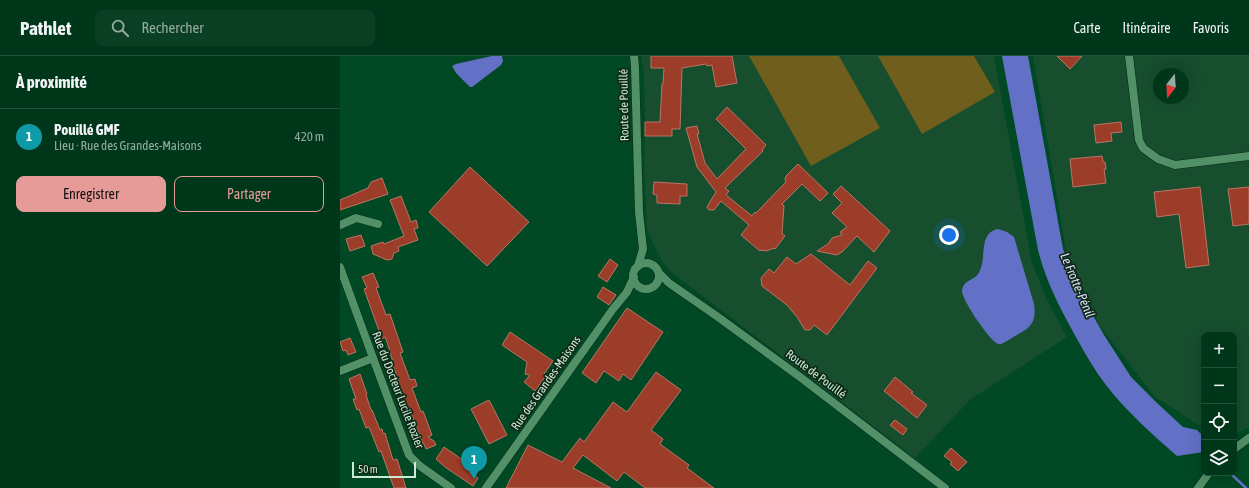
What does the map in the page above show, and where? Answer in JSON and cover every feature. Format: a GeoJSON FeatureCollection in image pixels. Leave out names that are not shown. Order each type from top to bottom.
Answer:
{"type":"FeatureCollection","features":[{"type":"Feature","properties":{"kind":"street","name":"Route de Pouillé"},"geometry":{"type":"LineString","coordinates":[[634,56],[639,212],[643,249],[638,266]]}},
{"type":"Feature","properties":{"kind":"street"},"geometry":{"type":"LineString","coordinates":[[1129,56],[1139,140],[1143,148],[1158,159],[1175,165],[1249,156]]}},
{"type":"Feature","properties":{"kind":"street"},"geometry":{"type":"LineString","coordinates":[[340,225],[356,218],[378,224]]}},
{"type":"Feature","properties":{"kind":"street","name":"Route de Pouillé"},"geometry":{"type":"LineString","coordinates":[[643,249],[652,265]]}},
{"type":"Feature","properties":{"kind":"street"},"geometry":{"type":"LineString","coordinates":[[641,287],[637,285],[634,273],[638,266],[645,264],[652,265],[657,270],[658,281],[656,284]]}},
{"type":"Feature","properties":{"kind":"street","name":"Rue du Docteur Lucile Rozier"},"geometry":{"type":"LineString","coordinates":[[340,267],[343,285],[373,358],[409,455],[420,466],[451,488]]}},
{"type":"Feature","properties":{"kind":"street","name":"Route de Pouillé"},"geometry":{"type":"LineString","coordinates":[[658,273],[795,373],[945,488]]}},
{"type":"Feature","properties":{"kind":"street","name":"Rue des Grandes-Maisons"},"geometry":{"type":"LineString","coordinates":[[486,488],[613,309],[627,292],[634,277]]}},
{"type":"Feature","properties":{"kind":"street"},"geometry":{"type":"LineString","coordinates":[[627,292],[641,287],[649,288],[656,284],[670,283]]}},
{"type":"Feature","properties":{"kind":"street"},"geometry":{"type":"LineString","coordinates":[[340,371],[373,358]]}},
{"type":"Feature","properties":{"kind":"street"},"geometry":{"type":"LineString","coordinates":[[1237,447],[1249,438]]}},
{"type":"Feature","properties":{"kind":"street"},"geometry":{"type":"LineString","coordinates":[[1198,488],[1207,476]]}},
{"type":"Feature","properties":{"kind":"shaded area"},"geometry":{"type":"Polygon","coordinates":[[[641,56],[994,56],[1032,263],[1047,300],[1067,337],[971,399],[915,458],[671,272],[661,260],[647,230],[644,169],[644,75],[641,56]]]}},
{"type":"Feature","properties":{"kind":"shaded area"},"geometry":{"type":"Polygon","coordinates":[[[749,56],[839,56],[880,128],[811,166],[749,56]]]}},
{"type":"Feature","properties":{"kind":"shaded area"},"geometry":{"type":"Polygon","coordinates":[[[878,56],[974,56],[995,92],[922,134],[878,56]]]}},
{"type":"Feature","properties":{"kind":"shaded area"},"geometry":{"type":"Polygon","coordinates":[[[1033,56],[1249,56],[1249,427],[1237,433],[1237,332],[1201,332],[1201,427],[1154,396],[1100,326],[1066,251],[1033,56]]]}},
{"type":"Feature","properties":{"kind":"water"},"geometry":{"type":"Polygon","coordinates":[[[492,56],[502,56],[503,61],[501,65],[472,87],[470,87],[456,73],[452,66],[456,64],[492,56]]]}},
{"type":"Feature","properties":{"kind":"water"},"geometry":{"type":"Polygon","coordinates":[[[1002,56],[1028,56],[1063,249],[1079,291],[1104,335],[1131,377],[1183,427],[1197,430],[1201,434],[1201,452],[1177,456],[1131,414],[1114,395],[1091,363],[1060,307],[1045,273],[1038,250],[1002,56]]]}},
{"type":"Feature","properties":{"kind":"water"},"geometry":{"type":"Polygon","coordinates":[[[998,229],[1007,232],[1014,237],[1035,311],[1033,320],[1028,327],[1001,344],[996,343],[981,326],[970,310],[962,291],[964,285],[978,274],[981,268],[987,236],[998,229]]]}},
{"type":"Feature","properties":{"kind":"building"},"geometry":{"type":"Polygon","coordinates":[[[651,56],[732,56],[737,83],[716,87],[712,65],[707,66],[706,64],[682,68],[680,129],[672,129],[672,136],[645,136],[645,122],[660,122],[663,84],[664,68],[651,68],[651,56]]]}},
{"type":"Feature","properties":{"kind":"building"},"geometry":{"type":"Polygon","coordinates":[[[1057,56],[1082,56],[1070,69],[1057,56]]]}},
{"type":"Feature","properties":{"kind":"building"},"geometry":{"type":"Polygon","coordinates":[[[727,107],[766,145],[762,150],[763,151],[725,188],[729,191],[726,195],[752,216],[786,182],[786,176],[798,164],[828,193],[820,201],[802,184],[782,204],[784,206],[782,234],[785,236],[775,249],[760,251],[741,235],[749,225],[721,201],[714,210],[709,210],[707,207],[716,192],[697,167],[686,128],[697,126],[699,134],[697,134],[705,163],[717,179],[746,149],[716,119],[727,107]]]}},
{"type":"Feature","properties":{"kind":"building"},"geometry":{"type":"Polygon","coordinates":[[[1121,122],[1122,132],[1111,133],[1112,141],[1096,143],[1094,125],[1121,122]]]}},
{"type":"Feature","properties":{"kind":"building"},"geometry":{"type":"Polygon","coordinates":[[[1102,156],[1103,162],[1105,162],[1106,169],[1104,169],[1106,183],[1073,187],[1070,159],[1102,156]]]}},
{"type":"Feature","properties":{"kind":"building"},"geometry":{"type":"Polygon","coordinates":[[[470,167],[529,222],[487,266],[429,212],[470,167]]]}},
{"type":"Feature","properties":{"kind":"building"},"geometry":{"type":"Polygon","coordinates":[[[382,178],[388,194],[340,210],[340,200],[368,188],[371,182],[382,178]]]}},
{"type":"Feature","properties":{"kind":"building"},"geometry":{"type":"Polygon","coordinates":[[[654,182],[687,184],[687,196],[680,196],[680,204],[657,203],[657,195],[653,194],[654,182]]]}},
{"type":"Feature","properties":{"kind":"building"},"geometry":{"type":"Polygon","coordinates":[[[841,186],[890,231],[874,252],[857,236],[842,252],[837,255],[817,251],[828,244],[832,238],[842,235],[840,232],[847,227],[832,213],[842,203],[833,194],[841,186]]]}},
{"type":"Feature","properties":{"kind":"building"},"geometry":{"type":"Polygon","coordinates":[[[1200,187],[1209,265],[1186,268],[1179,214],[1157,217],[1154,192],[1200,187]]]}},
{"type":"Feature","properties":{"kind":"building"},"geometry":{"type":"Polygon","coordinates":[[[1249,187],[1249,224],[1233,226],[1228,189],[1249,187]]]}},
{"type":"Feature","properties":{"kind":"building"},"geometry":{"type":"Polygon","coordinates":[[[401,196],[411,222],[416,220],[418,228],[414,229],[418,240],[398,247],[399,251],[394,253],[392,259],[387,260],[373,254],[371,246],[383,242],[384,244],[404,236],[390,200],[401,196]]]}},
{"type":"Feature","properties":{"kind":"building"},"geometry":{"type":"Polygon","coordinates":[[[361,235],[365,246],[350,251],[346,239],[361,235]]]}},
{"type":"Feature","properties":{"kind":"building"},"geometry":{"type":"Polygon","coordinates":[[[811,254],[850,285],[868,261],[877,268],[827,335],[814,325],[810,330],[805,330],[787,305],[762,286],[761,278],[769,269],[774,273],[787,257],[796,264],[811,254]]]}},
{"type":"Feature","properties":{"kind":"building"},"geometry":{"type":"Polygon","coordinates":[[[610,259],[618,265],[607,282],[598,276],[610,259]]]}},
{"type":"Feature","properties":{"kind":"building"},"geometry":{"type":"Polygon","coordinates":[[[373,273],[379,287],[376,288],[386,315],[390,314],[403,352],[400,353],[410,380],[415,379],[417,386],[412,388],[432,435],[428,437],[434,441],[436,445],[426,449],[412,415],[411,416],[409,411],[408,412],[387,342],[385,337],[382,339],[364,289],[367,288],[362,277],[373,273]]]}},
{"type":"Feature","properties":{"kind":"building"},"geometry":{"type":"Polygon","coordinates":[[[603,287],[616,295],[609,305],[597,297],[603,287]]]}},
{"type":"Feature","properties":{"kind":"building"},"geometry":{"type":"Polygon","coordinates":[[[627,308],[663,332],[631,380],[623,374],[619,381],[604,371],[596,383],[582,373],[627,308]]]}},
{"type":"Feature","properties":{"kind":"building"},"geometry":{"type":"Polygon","coordinates":[[[510,332],[553,361],[544,374],[546,376],[535,391],[524,382],[530,375],[525,374],[527,362],[502,345],[510,332]]]}},
{"type":"Feature","properties":{"kind":"building"},"geometry":{"type":"Polygon","coordinates":[[[350,338],[356,352],[348,355],[346,350],[343,351],[340,342],[350,338]]]}},
{"type":"Feature","properties":{"kind":"building"},"geometry":{"type":"Polygon","coordinates":[[[656,372],[681,390],[651,430],[663,439],[660,444],[689,465],[687,468],[714,488],[645,488],[624,472],[617,481],[583,455],[573,468],[611,488],[506,488],[528,445],[562,462],[580,438],[584,442],[613,402],[627,412],[656,372]]]}},
{"type":"Feature","properties":{"kind":"building"},"geometry":{"type":"Polygon","coordinates":[[[360,374],[371,410],[380,430],[382,429],[383,434],[385,433],[393,460],[397,459],[406,488],[394,488],[381,451],[379,452],[369,427],[366,428],[359,409],[357,410],[353,399],[356,399],[349,379],[360,374]]]}},
{"type":"Feature","properties":{"kind":"building"},"geometry":{"type":"Polygon","coordinates":[[[895,377],[913,392],[911,393],[927,405],[917,418],[884,391],[895,377]]]}},
{"type":"Feature","properties":{"kind":"building"},"geometry":{"type":"Polygon","coordinates":[[[489,400],[507,435],[489,444],[471,409],[489,400]]]}},
{"type":"Feature","properties":{"kind":"building"},"geometry":{"type":"Polygon","coordinates":[[[895,420],[907,429],[903,435],[890,425],[895,420]]]}},
{"type":"Feature","properties":{"kind":"building"},"geometry":{"type":"Polygon","coordinates":[[[444,447],[473,467],[470,473],[478,478],[473,486],[436,459],[444,447]]]}},
{"type":"Feature","properties":{"kind":"building"},"geometry":{"type":"Polygon","coordinates":[[[951,448],[967,462],[958,471],[950,464],[952,462],[944,456],[951,448]]]}},
{"type":"Feature","properties":{"kind":"waterway","name":"Le Frotte-Pénil"},"geometry":{"type":"LineString","coordinates":[[1233,476],[1246,488]]}},
{"type":"Feature","properties":{"kind":"place","name":"Pouillé GMF"},"geometry":{"type":"Point","coordinates":[474,479]}}]}
